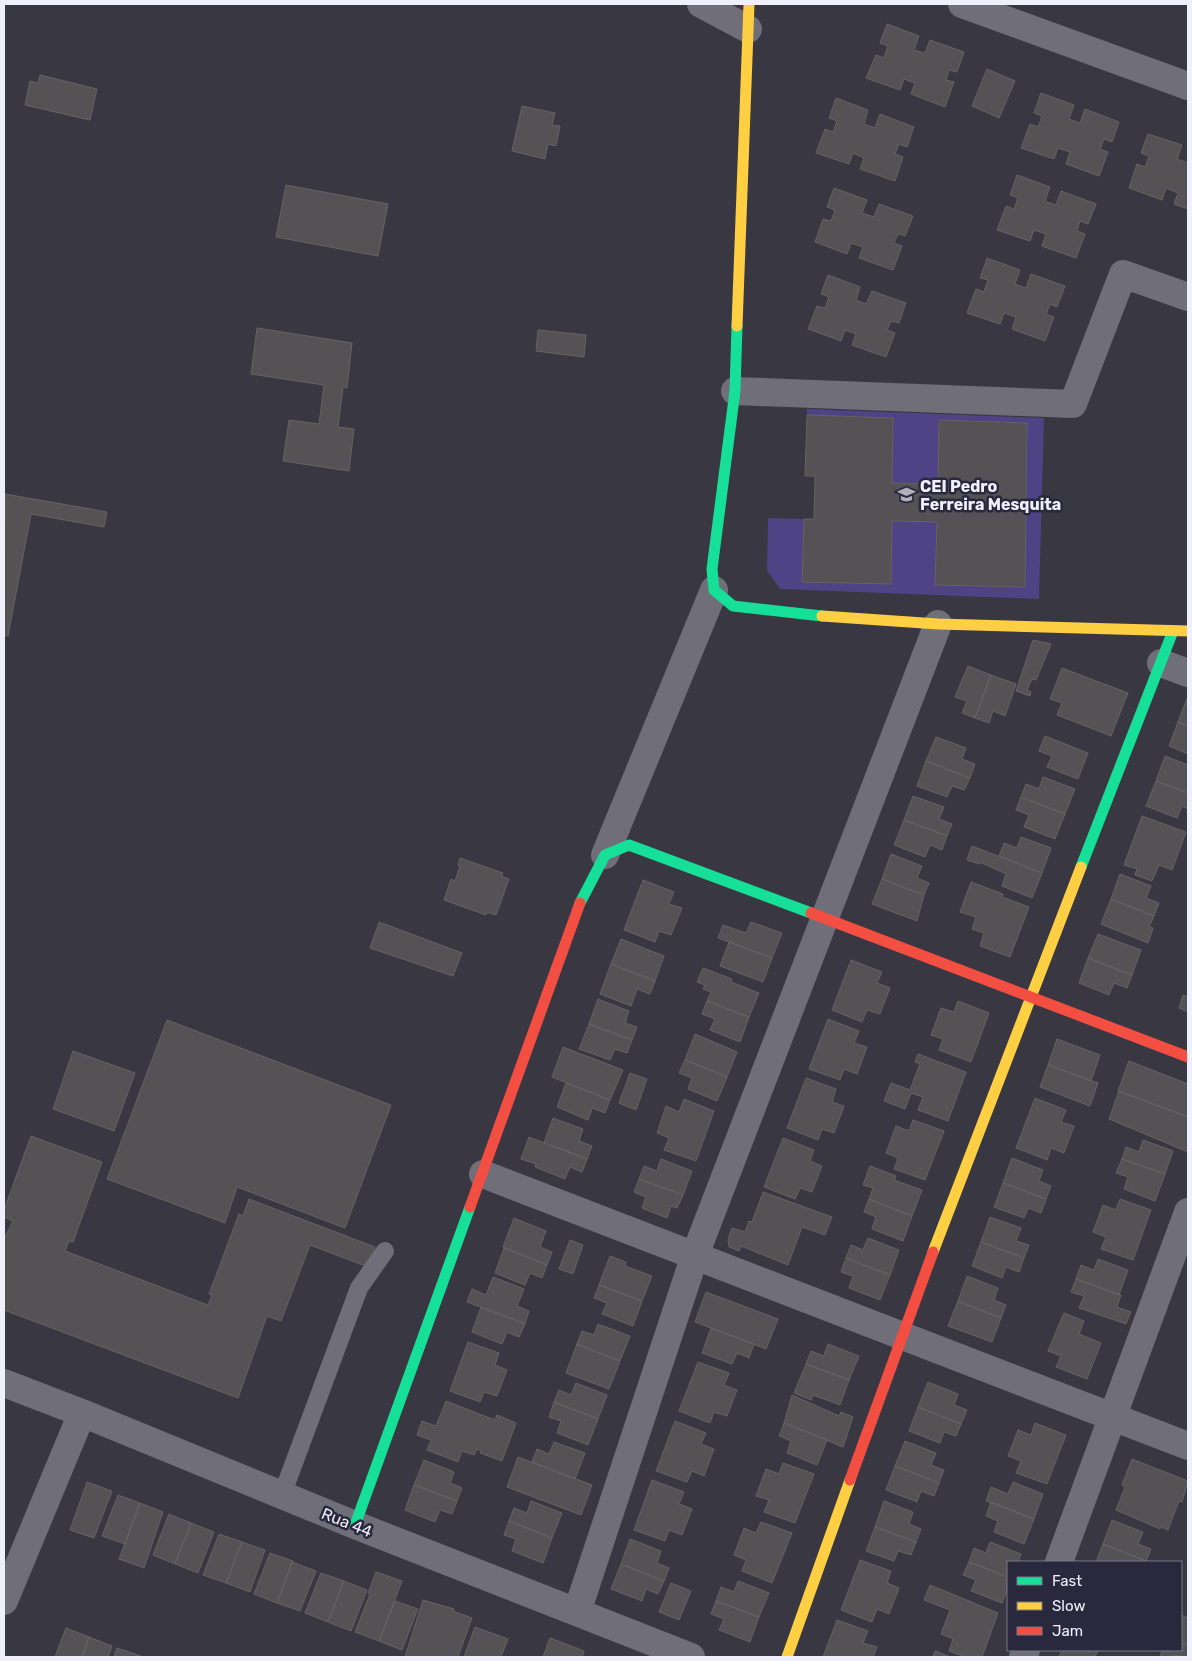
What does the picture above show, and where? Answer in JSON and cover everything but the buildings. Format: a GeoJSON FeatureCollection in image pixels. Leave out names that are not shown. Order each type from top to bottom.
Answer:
{"type":"FeatureCollection","features":[{"type":"Feature","properties":{"kind":"street"},"geometry":{"type":"LineString","coordinates":[[355,1525],[484,1174],[580,903],[598,865],[605,855],[714,590],[712,568],[735,391],[749,16],[700,4]]}},
{"type":"Feature","properties":{"kind":"street"},"geometry":{"type":"LineString","coordinates":[[962,4],[1188,86]]}},
{"type":"Feature","properties":{"kind":"street"},"geometry":{"type":"LineString","coordinates":[[735,391],[1073,404],[1123,274],[1188,297]]}},
{"type":"Feature","properties":{"kind":"street"},"geometry":{"type":"LineString","coordinates":[[714,590],[722,599],[733,606],[793,614],[938,624],[1188,631]]}},
{"type":"Feature","properties":{"kind":"street"},"geometry":{"type":"LineString","coordinates":[[577,1612],[695,1255],[938,624]]}},
{"type":"Feature","properties":{"kind":"street"},"geometry":{"type":"LineString","coordinates":[[787,1657],[901,1335],[1030,996],[1173,631]]}},
{"type":"Feature","properties":{"kind":"street"},"geometry":{"type":"LineString","coordinates":[[1160,663],[1188,674]]}},
{"type":"Feature","properties":{"kind":"street"},"geometry":{"type":"LineString","coordinates":[[605,855],[629,845],[826,918],[1188,1057]]}},
{"type":"Feature","properties":{"kind":"street"},"geometry":{"type":"LineString","coordinates":[[484,1174],[1188,1446]]}},
{"type":"Feature","properties":{"kind":"street"},"geometry":{"type":"LineString","coordinates":[[1059,1561],[1188,1212]]}},
{"type":"Feature","properties":{"kind":"street","name":"Rua 44"},"geometry":{"type":"LineString","coordinates":[[4,1383],[355,1525],[691,1657]]}},
{"type":"Feature","properties":{"kind":"street"},"geometry":{"type":"LineString","coordinates":[[4,1601],[82,1413]]}},
{"type":"Feature","properties":{"kind":"lane"},"geometry":{"type":"LineString","coordinates":[[282,1495],[359,1288],[385,1251]]}},
{"type":"Feature","properties":{"kind":"shaded area"},"geometry":{"type":"Polygon","coordinates":[[[807,409],[1044,418],[1039,599],[780,589],[767,571],[768,518],[804,519],[802,581],[892,521],[937,522],[936,585],[1025,587],[1027,423],[940,420],[938,484],[892,483],[893,418],[807,415],[807,409]]]}},
{"type":"Feature","properties":{"kind":"traffic: fast"},"geometry":{"type":"LineString","coordinates":[[737,326],[735,391],[712,569],[714,590],[733,606],[822,616]]}},
{"type":"Feature","properties":{"kind":"traffic: fast"},"geometry":{"type":"LineString","coordinates":[[1081,867],[1173,631]]}},
{"type":"Feature","properties":{"kind":"traffic: fast"},"geometry":{"type":"LineString","coordinates":[[580,903],[605,855],[629,845],[811,913]]}},
{"type":"Feature","properties":{"kind":"traffic: fast"},"geometry":{"type":"LineString","coordinates":[[355,1525],[470,1207]]}},
{"type":"Feature","properties":{"kind":"traffic: slow"},"geometry":{"type":"LineString","coordinates":[[737,326],[749,4]]}},
{"type":"Feature","properties":{"kind":"traffic: slow"},"geometry":{"type":"LineString","coordinates":[[822,616],[938,624],[1188,631]]}},
{"type":"Feature","properties":{"kind":"traffic: slow"},"geometry":{"type":"LineString","coordinates":[[933,1252],[1081,867]]}},
{"type":"Feature","properties":{"kind":"traffic: slow"},"geometry":{"type":"LineString","coordinates":[[787,1657],[850,1480]]}},
{"type":"Feature","properties":{"kind":"traffic: jam"},"geometry":{"type":"LineString","coordinates":[[470,1207],[580,903]]}},
{"type":"Feature","properties":{"kind":"traffic: jam"},"geometry":{"type":"LineString","coordinates":[[811,913],[1188,1057]]}},
{"type":"Feature","properties":{"kind":"traffic: jam"},"geometry":{"type":"LineString","coordinates":[[850,1480],[933,1252]]}},
{"type":"Feature","properties":{"kind":"place","name":"CEI Pedro Ferreira Mesquita"},"geometry":{"type":"Point","coordinates":[906,495]}}]}
